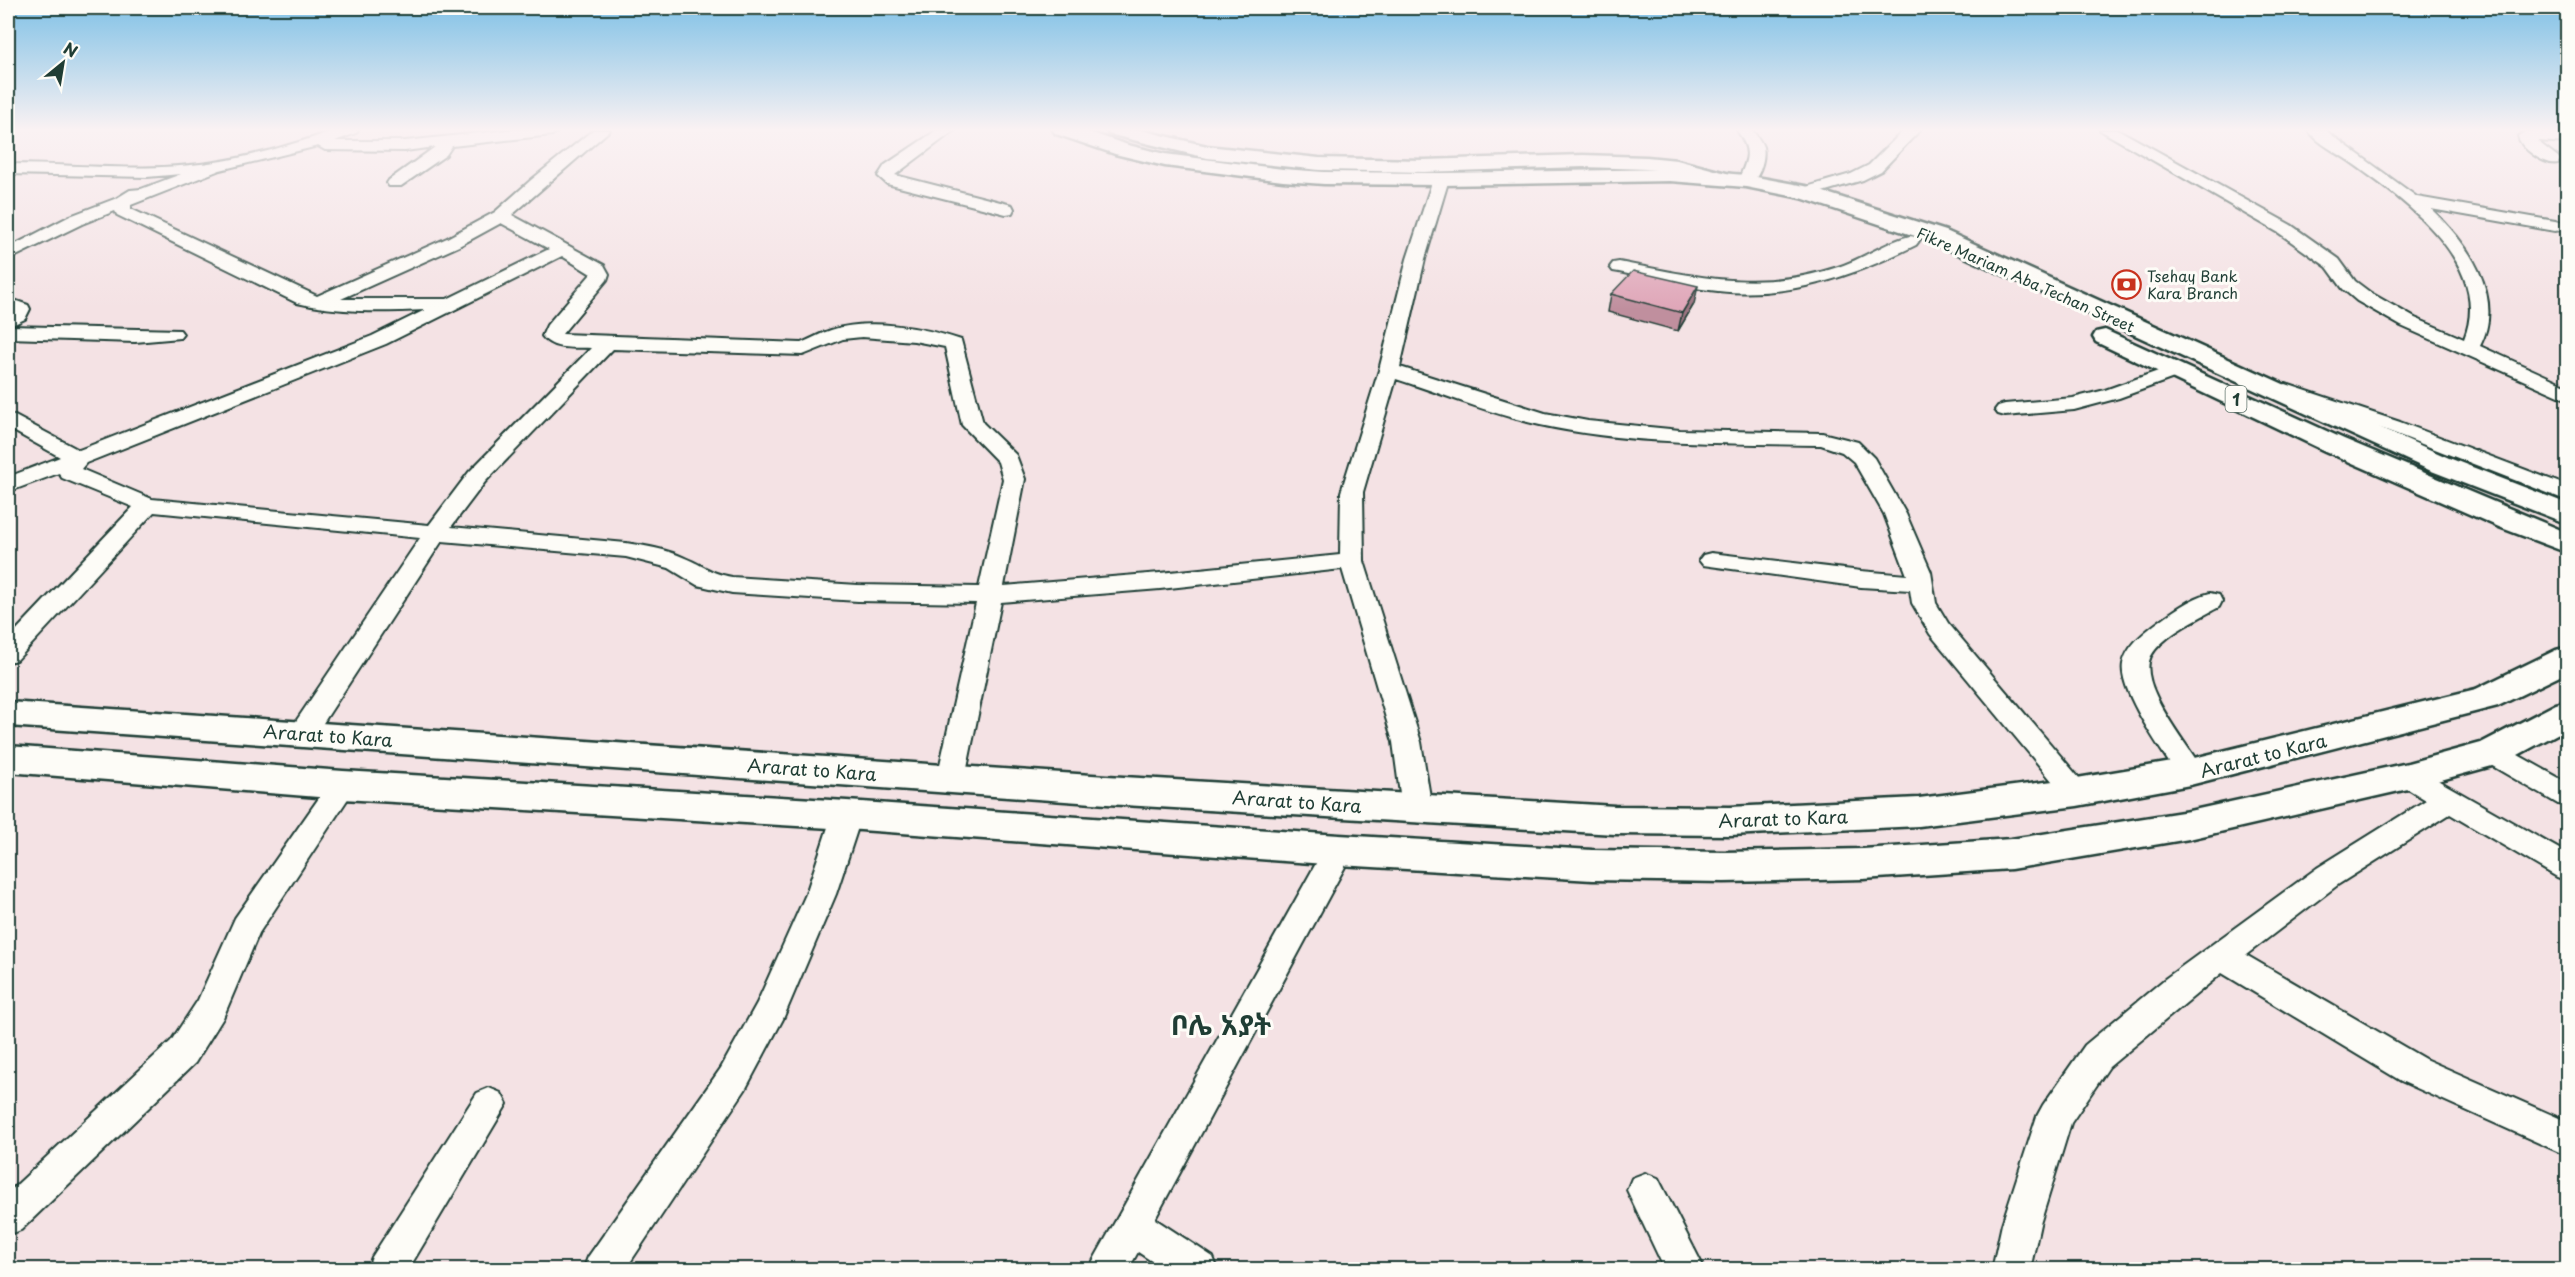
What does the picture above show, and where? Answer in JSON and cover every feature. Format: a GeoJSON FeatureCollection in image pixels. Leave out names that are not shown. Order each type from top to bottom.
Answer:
{"type":"FeatureCollection","features":[{"type":"Feature","properties":{"kind":"main road","name":"Fikre Mariam Aba Techan Street"},"geometry":{"type":"LineString","coordinates":[[1791,190],[1938,236],[2439,464],[2568,515]]}},
{"type":"Feature","properties":{"kind":"main road","name":"Fikre Mariam Aba Techan Street"},"geometry":{"type":"LineString","coordinates":[[1885,220],[1910,241],[2175,371],[2495,515],[2568,544]]}},
{"type":"Feature","properties":{"kind":"main road","name":"Ararat to Kara"},"geometry":{"type":"LineString","coordinates":[[8,714],[1417,809],[1615,820],[1730,821],[1919,812],[2077,792],[2190,772],[2486,698],[2568,658]]}},
{"type":"Feature","properties":{"kind":"main road"},"geometry":{"type":"LineString","coordinates":[[8,759],[343,785],[847,815],[1258,845],[1603,865],[1724,867],[1863,864],[2011,854],[2155,830],[2408,776],[2492,753],[2568,713]]}},
{"type":"Feature","properties":{"kind":"main road"},"geometry":{"type":"LineString","coordinates":[[1258,845],[1260,798]]}},
{"type":"Feature","properties":{"kind":"street"},"geometry":{"type":"LineString","coordinates":[[123,202],[140,190]]}},
{"type":"Feature","properties":{"kind":"street"},"geometry":{"type":"LineString","coordinates":[[8,255],[91,214],[155,190]]}},
{"type":"Feature","properties":{"kind":"street"},"geometry":{"type":"LineString","coordinates":[[318,303],[453,242],[501,216],[530,190]]}},
{"type":"Feature","properties":{"kind":"street"},"geometry":{"type":"LineString","coordinates":[[927,190],[1006,209]]}},
{"type":"Feature","properties":{"kind":"street"},"geometry":{"type":"LineString","coordinates":[[1417,809],[1407,742],[1352,561],[1352,492],[1389,370],[1416,259],[1438,190]]}},
{"type":"Feature","properties":{"kind":"street"},"geometry":{"type":"LineString","coordinates":[[1804,192],[1813,190]]}},
{"type":"Feature","properties":{"kind":"street"},"geometry":{"type":"LineString","coordinates":[[2214,190],[2285,229],[2333,263],[2349,285],[2364,297],[2408,322],[2568,394]]}},
{"type":"Feature","properties":{"kind":"street"},"geometry":{"type":"LineString","coordinates":[[2396,190],[2412,201],[2463,256],[2475,280],[2480,318],[2476,336],[2469,348]]}},
{"type":"Feature","properties":{"kind":"street"},"geometry":{"type":"LineString","coordinates":[[2412,201],[2555,226]]}},
{"type":"Feature","properties":{"kind":"street"},"geometry":{"type":"LineString","coordinates":[[123,202],[123,211],[304,299],[318,303],[346,305],[453,304]]}},
{"type":"Feature","properties":{"kind":"street"},"geometry":{"type":"LineString","coordinates":[[501,216],[563,249],[597,269],[600,274],[598,280],[554,330],[552,336],[559,341],[803,349],[839,334],[868,332],[941,338],[954,344],[973,425],[1008,460],[1014,479],[951,778]]}},
{"type":"Feature","properties":{"kind":"street"},"geometry":{"type":"LineString","coordinates":[[1619,267],[1702,284],[1764,287],[1810,279],[1860,265],[1910,241]]}},
{"type":"Feature","properties":{"kind":"street"},"geometry":{"type":"LineString","coordinates":[[8,485],[379,340],[563,249]]}},
{"type":"Feature","properties":{"kind":"street"},"geometry":{"type":"LineString","coordinates":[[8,304],[21,309],[18,315],[8,321]]}},
{"type":"Feature","properties":{"kind":"street"},"geometry":{"type":"LineString","coordinates":[[8,332],[135,336],[173,334]]}},
{"type":"Feature","properties":{"kind":"street"},"geometry":{"type":"LineString","coordinates":[[302,733],[435,533],[477,477],[609,341]]}},
{"type":"Feature","properties":{"kind":"street"},"geometry":{"type":"LineString","coordinates":[[1389,370],[1541,418],[1588,427],[1680,436],[1822,438],[1850,447],[1863,458],[1895,514],[1912,555],[1924,603],[1939,628],[2077,792]]}},
{"type":"Feature","properties":{"kind":"street"},"geometry":{"type":"LineString","coordinates":[[2005,410],[2074,404],[2112,394],[2175,371]]}},
{"type":"Feature","properties":{"kind":"street"},"geometry":{"type":"LineString","coordinates":[[2252,380],[2333,404],[2568,494]]}},
{"type":"Feature","properties":{"kind":"street"},"geometry":{"type":"LineString","coordinates":[[8,420],[78,458]]}},
{"type":"Feature","properties":{"kind":"street"},"geometry":{"type":"LineString","coordinates":[[78,458],[69,465],[70,473],[148,505],[654,555],[677,563],[706,580],[732,585],[858,593],[988,595],[1160,581],[1352,561]]}},
{"type":"Feature","properties":{"kind":"street"},"geometry":{"type":"LineString","coordinates":[[8,654],[148,505]]}},
{"type":"Feature","properties":{"kind":"street"},"geometry":{"type":"LineString","coordinates":[[1711,560],[1861,579],[1920,583]]}},
{"type":"Feature","properties":{"kind":"street"},"geometry":{"type":"LineString","coordinates":[[2190,772],[2142,693],[2135,666],[2142,651],[2156,636],[2210,601]]}},
{"type":"Feature","properties":{"kind":"street"},"geometry":{"type":"LineString","coordinates":[[2492,753],[2568,796]]}},
{"type":"Feature","properties":{"kind":"street"},"geometry":{"type":"LineString","coordinates":[[2408,776],[2568,869]]}},
{"type":"Feature","properties":{"kind":"street"},"geometry":{"type":"LineString","coordinates":[[8,1217],[183,1052],[212,1008],[246,927],[343,785]]}},
{"type":"Feature","properties":{"kind":"street"},"geometry":{"type":"LineString","coordinates":[[2012,1269],[2021,1224],[2055,1116],[2097,1056],[2178,988],[2328,876],[2449,800]]}},
{"type":"Feature","properties":{"kind":"street"},"geometry":{"type":"LineString","coordinates":[[602,1269],[733,1079],[766,1019],[821,894],[847,815]]}},
{"type":"Feature","properties":{"kind":"street"},"geometry":{"type":"LineString","coordinates":[[1107,1269],[1339,850]]}},
{"type":"Feature","properties":{"kind":"street"},"geometry":{"type":"LineString","coordinates":[[2220,956],[2413,1070],[2568,1140]]}},
{"type":"Feature","properties":{"kind":"street"},"geometry":{"type":"LineString","coordinates":[[386,1269],[489,1104]]}},
{"type":"Feature","properties":{"kind":"street"},"geometry":{"type":"LineString","coordinates":[[1645,1190],[1686,1269]]}},
{"type":"Feature","properties":{"kind":"street"},"geometry":{"type":"LineString","coordinates":[[1132,1226],[1198,1269]]}},
{"type":"Feature","properties":{"kind":"building"},"geometry":{"type":"Polygon","coordinates":[[[1633,271],[1698,286],[1682,313],[1611,294],[1633,271]]]}},
{"type":"Feature","properties":{"kind":"place","name":"Tsehay Bank Kara Branch"},"geometry":{"type":"Point","coordinates":[2126,284]}},
{"type":"Feature","properties":{"kind":"district","name":"ቦሌ አያት"},"geometry":{"type":"Point","coordinates":[1221,1023]}}]}
